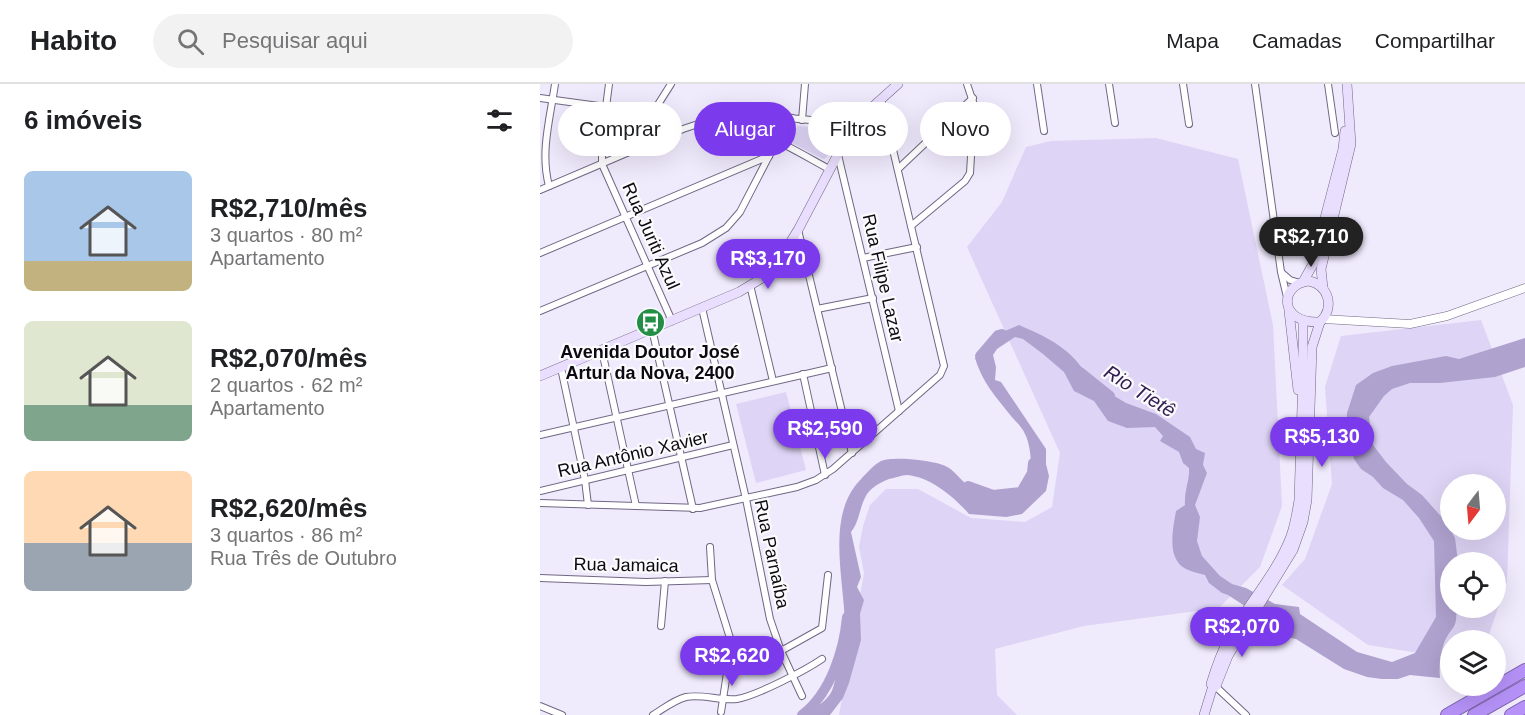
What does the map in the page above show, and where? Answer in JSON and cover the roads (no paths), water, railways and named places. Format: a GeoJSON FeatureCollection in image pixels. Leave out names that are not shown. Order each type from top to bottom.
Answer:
{"type":"FeatureCollection","features":[{"type":"Feature","properties":{"kind":"highway"},"geometry":{"type":"LineString","coordinates":[[1447,715],[1525,670]]}},
{"type":"Feature","properties":{"kind":"highway"},"geometry":{"type":"LineString","coordinates":[[1474,715],[1525,686]]}},
{"type":"Feature","properties":{"kind":"highway"},"geometry":{"type":"LineString","coordinates":[[1511,715],[1525,707]]}},
{"type":"Feature","properties":{"kind":"main road"},"geometry":{"type":"LineString","coordinates":[[878,102],[898,84]]}},
{"type":"Feature","properties":{"kind":"main road"},"geometry":{"type":"LineString","coordinates":[[1301,415],[1288,305],[1291,290],[1301,282],[1313,264],[1346,138],[1341,84]]}},
{"type":"Feature","properties":{"kind":"main road"},"geometry":{"type":"LineString","coordinates":[[1204,715],[1221,655],[1231,634],[1246,619],[1293,550],[1303,522],[1307,500],[1312,347],[1328,299],[1323,288],[1321,269],[1351,144],[1347,84]]}},
{"type":"Feature","properties":{"kind":"main road"},"geometry":{"type":"LineString","coordinates":[[540,376],[702,308],[762,278],[777,264],[798,230],[836,156]]}},
{"type":"Feature","properties":{"kind":"main road"},"geometry":{"type":"LineString","coordinates":[[1301,282],[1314,282],[1323,288]]}},
{"type":"Feature","properties":{"kind":"main road"},"geometry":{"type":"LineString","coordinates":[[1288,305],[1292,315],[1303,322],[1323,317]]}},
{"type":"Feature","properties":{"kind":"main road"},"geometry":{"type":"LineString","coordinates":[[1263,593],[1290,538],[1299,500],[1303,322]]}},
{"type":"Feature","properties":{"kind":"street"},"geometry":{"type":"LineString","coordinates":[[549,186],[544,149],[555,84]]}},
{"type":"Feature","properties":{"kind":"street"},"geometry":{"type":"LineString","coordinates":[[607,102],[609,84]]}},
{"type":"Feature","properties":{"kind":"street"},"geometry":{"type":"LineString","coordinates":[[660,102],[671,84]]}},
{"type":"Feature","properties":{"kind":"street"},"geometry":{"type":"LineString","coordinates":[[802,120],[806,84]]}},
{"type":"Feature","properties":{"kind":"street"},"geometry":{"type":"LineString","coordinates":[[911,226],[965,181],[970,173],[974,116],[973,98],[968,84]]}},
{"type":"Feature","properties":{"kind":"street"},"geometry":{"type":"LineString","coordinates":[[1037,84],[1044,131]]}},
{"type":"Feature","properties":{"kind":"street"},"geometry":{"type":"LineString","coordinates":[[1109,84],[1115,123]]}},
{"type":"Feature","properties":{"kind":"street"},"geometry":{"type":"LineString","coordinates":[[1183,84],[1188,124]]}},
{"type":"Feature","properties":{"kind":"street"},"geometry":{"type":"LineString","coordinates":[[1255,84],[1281,272],[1288,305]]}},
{"type":"Feature","properties":{"kind":"street"},"geometry":{"type":"LineString","coordinates":[[1328,84],[1335,134]]}},
{"type":"Feature","properties":{"kind":"street"},"geometry":{"type":"LineString","coordinates":[[540,98],[566,102]]}},
{"type":"Feature","properties":{"kind":"street"},"geometry":{"type":"LineString","coordinates":[[898,169],[973,98]]}},
{"type":"Feature","properties":{"kind":"street"},"geometry":{"type":"LineString","coordinates":[[540,503],[693,509],[797,487],[825,475],[940,375],[944,369],[881,99]]}},
{"type":"Feature","properties":{"kind":"street"},"geometry":{"type":"LineString","coordinates":[[796,119],[808,120]]}},
{"type":"Feature","properties":{"kind":"street"},"geometry":{"type":"LineString","coordinates":[[796,152],[829,169]]}},
{"type":"Feature","properties":{"kind":"street"},"geometry":{"type":"LineString","coordinates":[[601,156],[602,164]]}},
{"type":"Feature","properties":{"kind":"street"},"geometry":{"type":"LineString","coordinates":[[540,190],[620,156]]}},
{"type":"Feature","properties":{"kind":"street"},"geometry":{"type":"LineString","coordinates":[[540,253],[769,156]]}},
{"type":"Feature","properties":{"kind":"street"},"geometry":{"type":"LineString","coordinates":[[540,311],[702,243],[726,228],[740,212],[769,156]]}},
{"type":"Feature","properties":{"kind":"street","name":"Rua Filipe Lazar"},"geometry":{"type":"LineString","coordinates":[[838,156],[899,411]]}},
{"type":"Feature","properties":{"kind":"street","name":"Rua Juriti Azul"},"geometry":{"type":"LineString","coordinates":[[602,164],[672,321]]}},
{"type":"Feature","properties":{"kind":"street"},"geometry":{"type":"LineString","coordinates":[[798,230],[852,453]]}},
{"type":"Feature","properties":{"kind":"street"},"geometry":{"type":"LineString","coordinates":[[863,258],[917,247]]}},
{"type":"Feature","properties":{"kind":"street"},"geometry":{"type":"LineString","coordinates":[[1281,272],[1290,280],[1301,282]]}},
{"type":"Feature","properties":{"kind":"street"},"geometry":{"type":"LineString","coordinates":[[750,285],[773,381]]}},
{"type":"Feature","properties":{"kind":"street"},"geometry":{"type":"LineString","coordinates":[[1323,317],[1387,323],[1418,323],[1447,316],[1525,288]]}},
{"type":"Feature","properties":{"kind":"street"},"geometry":{"type":"LineString","coordinates":[[817,309],[873,298]]}},
{"type":"Feature","properties":{"kind":"street","name":"Rua Parnaíba"},"geometry":{"type":"LineString","coordinates":[[702,308],[746,499],[768,612],[781,651],[802,696]]}},
{"type":"Feature","properties":{"kind":"street"},"geometry":{"type":"LineString","coordinates":[[652,330],[693,509]]}},
{"type":"Feature","properties":{"kind":"street"},"geometry":{"type":"LineString","coordinates":[[602,351],[636,506]]}},
{"type":"Feature","properties":{"kind":"street"},"geometry":{"type":"LineString","coordinates":[[561,368],[585,480],[588,505]]}},
{"type":"Feature","properties":{"kind":"street"},"geometry":{"type":"LineString","coordinates":[[540,435],[831,368]]}},
{"type":"Feature","properties":{"kind":"street"},"geometry":{"type":"LineString","coordinates":[[803,374],[825,475]]}},
{"type":"Feature","properties":{"kind":"street","name":"Rua Antônio Xavier"},"geometry":{"type":"LineString","coordinates":[[540,491],[733,446]]}},
{"type":"Feature","properties":{"kind":"street"},"geometry":{"type":"LineString","coordinates":[[710,547],[712,580],[730,638],[730,653],[721,712]]}},
{"type":"Feature","properties":{"kind":"street"},"geometry":{"type":"LineString","coordinates":[[781,651],[822,628],[828,575]]}},
{"type":"Feature","properties":{"kind":"street","name":"Rua Jamaica"},"geometry":{"type":"LineString","coordinates":[[540,578],[712,580]]}},
{"type":"Feature","properties":{"kind":"street"},"geometry":{"type":"LineString","coordinates":[[661,626],[665,581]]}},
{"type":"Feature","properties":{"kind":"street"},"geometry":{"type":"LineString","coordinates":[[653,715],[686,697],[723,699],[744,697],[792,676],[822,659]]}},
{"type":"Feature","properties":{"kind":"street"},"geometry":{"type":"LineString","coordinates":[[1213,686],[1246,715]]}},
{"type":"Feature","properties":{"kind":"street"},"geometry":{"type":"LineString","coordinates":[[540,706],[561,715]]}},
{"type":"Feature","properties":{"kind":"waterway","name":"Rio Tietê"},"geometry":{"type":"LineString","coordinates":[[982,362],[980,356],[998,335],[1002,334]]}},
{"type":"Feature","properties":{"kind":"waterway","name":"Rio Tietê"},"geometry":{"type":"LineString","coordinates":[[1080,372],[1110,396]]}},
{"type":"Feature","properties":{"kind":"waterway","name":"Rio Tietê"},"geometry":{"type":"LineString","coordinates":[[968,486],[993,495],[1021,492],[1032,473],[1033,463]]}},
{"type":"Feature","properties":{"kind":"waterway","name":"Rio Tietê"},"geometry":{"type":"LineString","coordinates":[[802,715],[820,696],[834,671],[843,644],[847,617]]}},
{"type":"Feature","properties":{"kind":"place","name":"Avenida Doutor José Artur da Nova, 2400"},"geometry":{"type":"Point","coordinates":[650,323]}}]}
